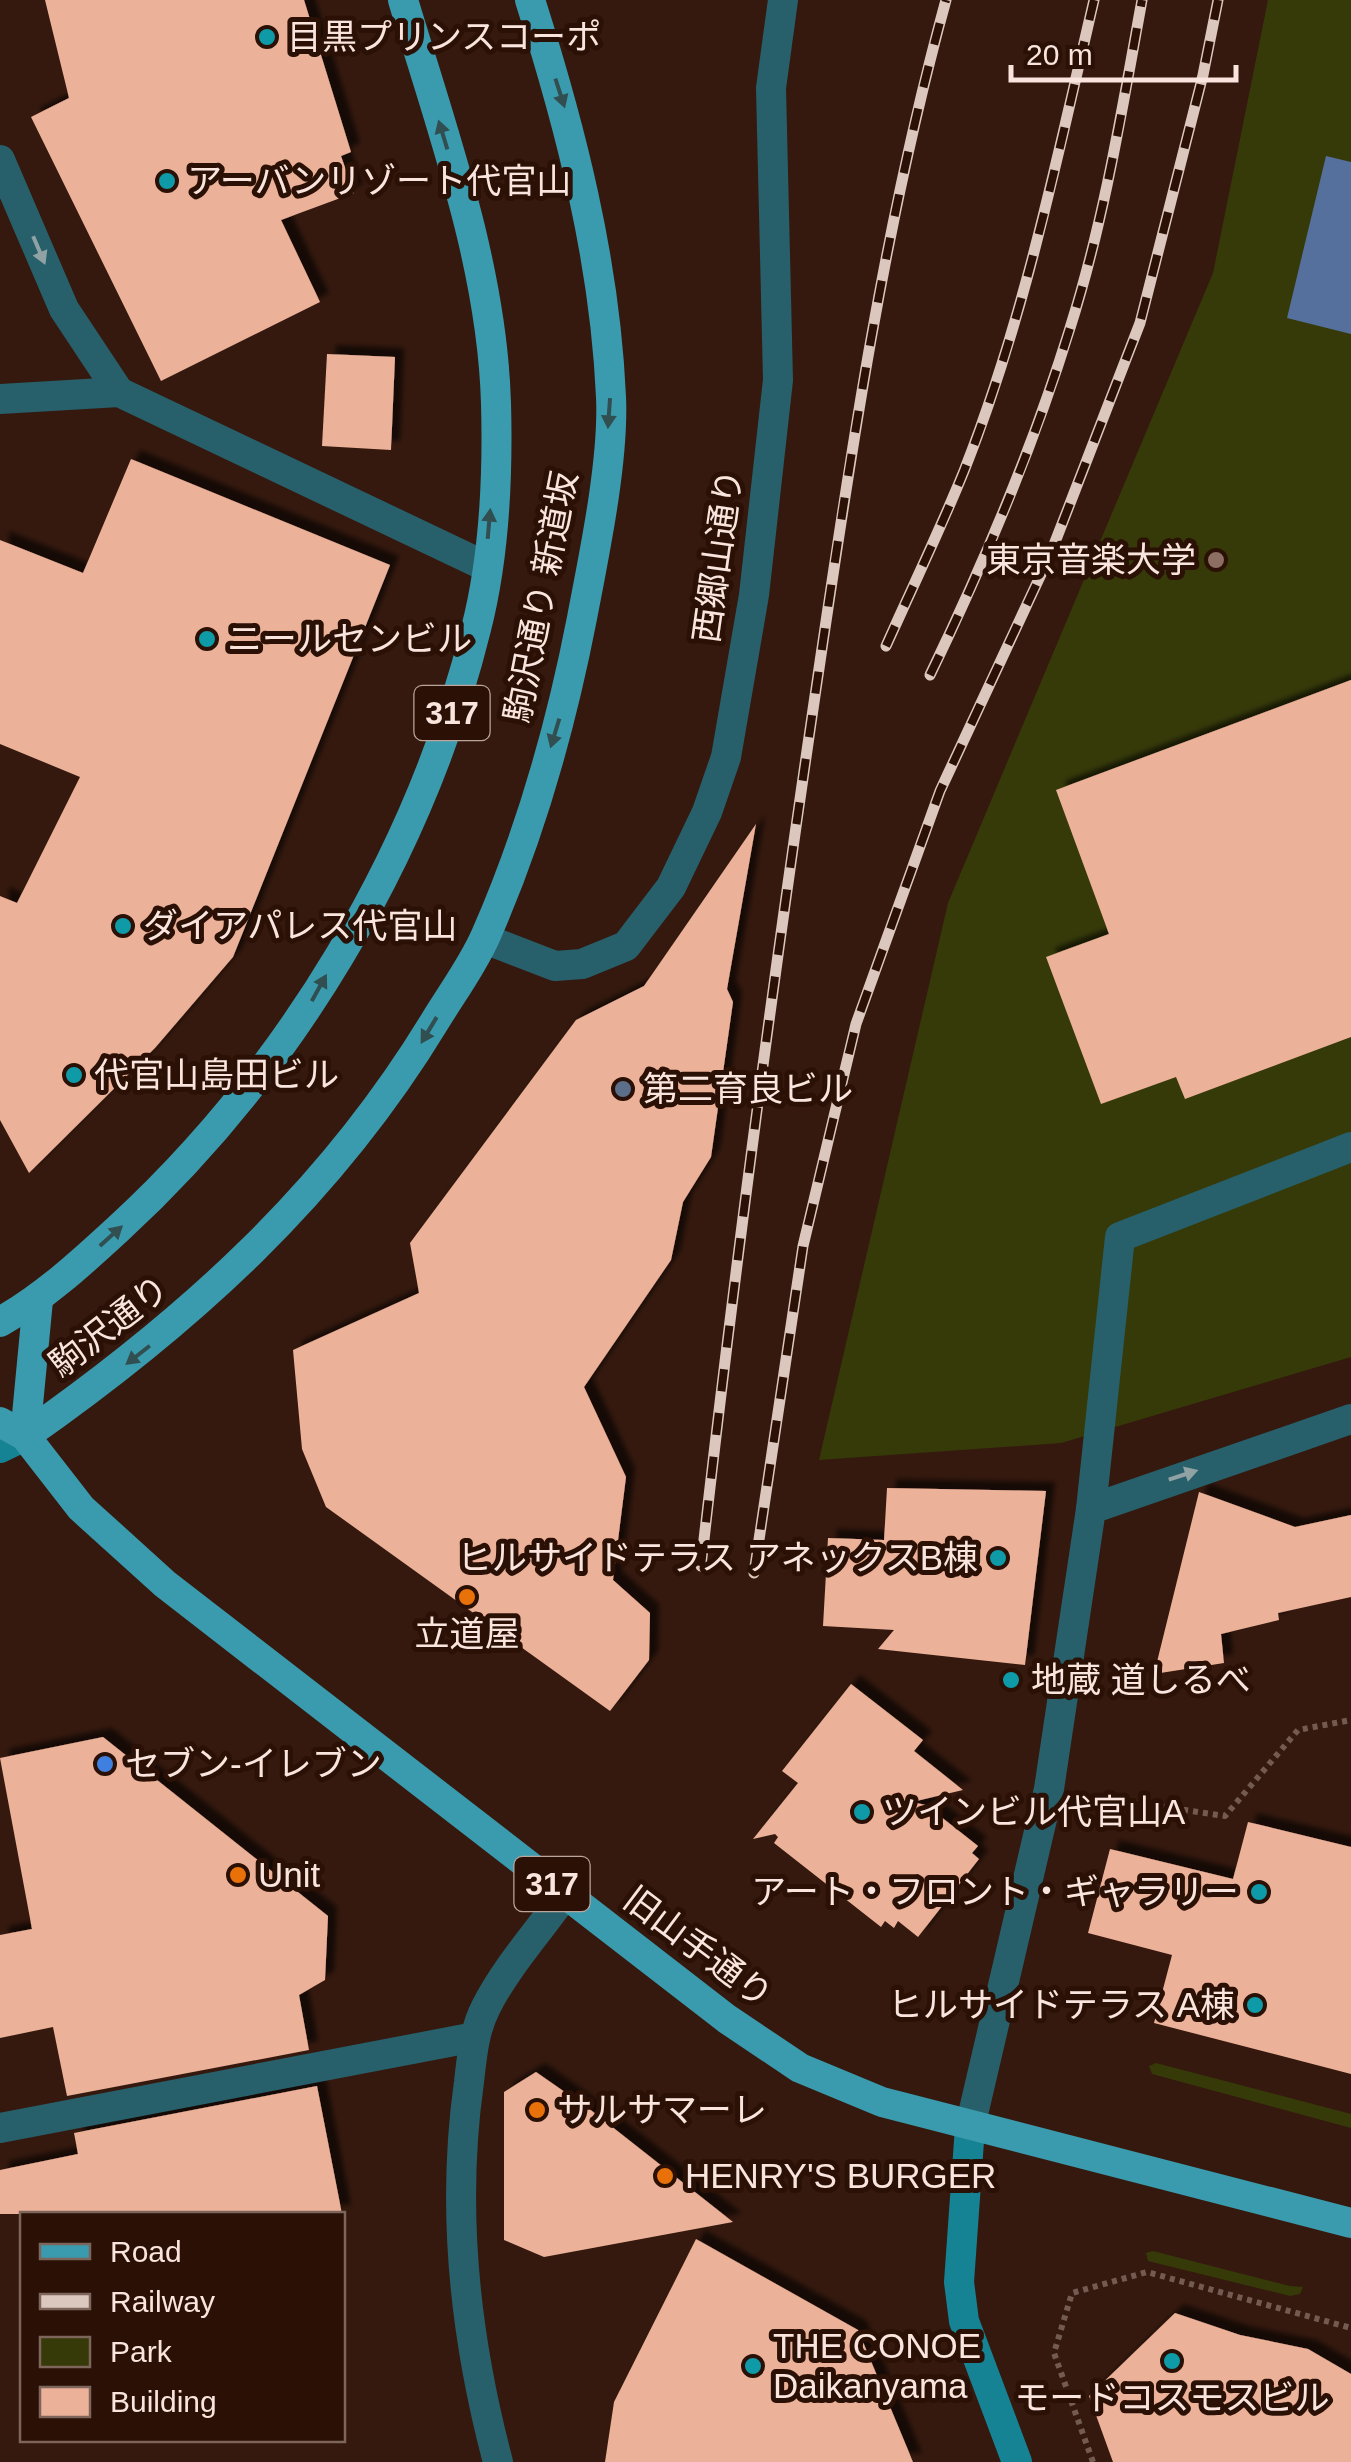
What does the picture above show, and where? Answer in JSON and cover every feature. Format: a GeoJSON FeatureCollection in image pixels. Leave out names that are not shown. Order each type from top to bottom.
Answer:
{"type":"FeatureCollection","features":[{"type":"Feature","properties":{"kind":"main road","name":"駒沢通り 新道坂"},"geometry":{"type":"LineString","coordinates":[[38,1300],[158,1192],[247,1096],[306,1010],[405,833],[447,730],[477,626],[496,403],[486,308],[466,211],[403,0]]}},
{"type":"Feature","properties":{"kind":"main road","name":"駒沢通り 新道坂"},"geometry":{"type":"LineString","coordinates":[[212,1292],[281,1224],[357,1134],[405,1071],[485,938],[530,818],[568,692],[596,545],[611,400],[596,264],[572,132],[530,0]]}},
{"type":"Feature","properties":{"kind":"main road","name":"駒沢通り"},"geometry":{"type":"LineString","coordinates":[[8,1436],[116,1373],[212,1292]]}},
{"type":"Feature","properties":{"kind":"main road","name":"駒沢通り"},"geometry":{"type":"LineString","coordinates":[[0,1322],[38,1300]]}},
{"type":"Feature","properties":{"kind":"main road"},"geometry":{"type":"LineString","coordinates":[[8,1436],[38,1300]]}},
{"type":"Feature","properties":{"kind":"main road","name":"旧山手通り"},"geometry":{"type":"LineString","coordinates":[[8,1436],[118,1545],[727,2019],[800,2068],[882,2102],[970,2127],[1351,2223]]}},
{"type":"Feature","properties":{"kind":"street","name":"西郷山通り"},"geometry":{"type":"LineString","coordinates":[[485,938],[555,966],[582,964],[626,946],[672,888],[707,812],[726,758],[754,595],[778,380],[771,88],[783,0]]}},
{"type":"Feature","properties":{"kind":"street"},"geometry":{"type":"LineString","coordinates":[[0,160],[64,309],[120,392]]}},
{"type":"Feature","properties":{"kind":"street"},"geometry":{"type":"LineString","coordinates":[[0,399],[120,392],[485,566]]}},
{"type":"Feature","properties":{"kind":"street"},"geometry":{"type":"LineString","coordinates":[[1017,2462],[964,2322],[959,2282],[970,2127],[1049,1789],[1092,1510],[1120,1237],[1351,1147]]}},
{"type":"Feature","properties":{"kind":"street"},"geometry":{"type":"LineString","coordinates":[[1092,1510],[1351,1419]]}},
{"type":"Feature","properties":{"kind":"street"},"geometry":{"type":"LineString","coordinates":[[498,2462],[462,2265],[458,2186],[475,2037],[486,2006],[565,1894]]}},
{"type":"Feature","properties":{"kind":"street"},"geometry":{"type":"LineString","coordinates":[[0,2128],[475,2037]]}},
{"type":"Feature","properties":{"kind":"path"},"geometry":{"type":"LineString","coordinates":[[1049,1789],[1225,1816],[1298,1730],[1351,1720]]}},
{"type":"Feature","properties":{"kind":"path"},"geometry":{"type":"LineString","coordinates":[[1093,2462],[1054,2353],[1072,2293],[1147,2272],[1351,2328]]}},
{"type":"Feature","properties":{"kind":"green space","name":"東京音楽大学"},"geometry":{"type":"Polygon","coordinates":[[[1268,0],[1351,0],[1351,1357],[1061,1443],[819,1460],[948,903],[1213,273],[1268,0]]]}},
{"type":"Feature","properties":{"kind":"green space"},"geometry":{"type":"Polygon","coordinates":[[[1156,2063],[1351,2114],[1351,2128],[1152,2074],[1149,2066],[1156,2063]]]}},
{"type":"Feature","properties":{"kind":"green space"},"geometry":{"type":"Polygon","coordinates":[[[1153,2251],[1303,2287],[1300,2294],[1290,2296],[1148,2261],[1146,2253],[1153,2251]]]}},
{"type":"Feature","properties":{"kind":"water"},"geometry":{"type":"Polygon","coordinates":[[[1326,156],[1351,162],[1351,334],[1287,318],[1326,156]]]}},
{"type":"Feature","properties":{"kind":"building","name":"アーバンリゾート代官山"},"geometry":{"type":"Polygon","coordinates":[[[45,0],[304,0],[351,152],[341,156],[354,193],[281,220],[320,302],[161,381],[31,117],[69,98],[45,0]]]}},
{"type":"Feature","properties":{"kind":"building"},"geometry":{"type":"Polygon","coordinates":[[[327,354],[395,357],[391,450],[322,446],[327,354]]]}},
{"type":"Feature","properties":{"kind":"building"},"geometry":{"type":"Polygon","coordinates":[[[131,459],[390,565],[233,957],[155,1048],[29,1173],[0,1120],[0,896],[17,903],[80,777],[0,744],[0,540],[83,573],[131,459]]]}},
{"type":"Feature","properties":{"kind":"building"},"geometry":{"type":"Polygon","coordinates":[[[1351,680],[1351,1037],[1185,1099],[1176,1077],[1101,1104],[1046,957],[1109,934],[1056,790],[1351,680]]]}},
{"type":"Feature","properties":{"kind":"building"},"geometry":{"type":"Polygon","coordinates":[[[756,824],[727,989],[733,1002],[711,1157],[683,1202],[671,1260],[584,1387],[626,1477],[613,1580],[650,1613],[649,1660],[610,1711],[326,1507],[302,1449],[293,1350],[419,1293],[410,1243],[576,1020],[644,986],[756,824]]]}},
{"type":"Feature","properties":{"kind":"building"},"geometry":{"type":"Polygon","coordinates":[[[887,1488],[1046,1491],[1025,1665],[878,1649],[894,1630],[823,1626],[828,1538],[884,1540],[887,1488]]]}},
{"type":"Feature","properties":{"kind":"building"},"geometry":{"type":"Polygon","coordinates":[[[1199,1492],[1295,1527],[1351,1515],[1351,1597],[1278,1613],[1279,1620],[1221,1634],[1224,1663],[1154,1674],[1199,1492]]]}},
{"type":"Feature","properties":{"kind":"building","name":"ツインビル代官山A"},"geometry":{"type":"Polygon","coordinates":[[[851,1684],[923,1740],[914,1751],[963,1790],[912,1802],[926,1805],[978,1846],[972,1853],[979,1859],[918,1937],[898,1921],[894,1928],[885,1921],[881,1927],[774,1843],[778,1837],[775,1834],[753,1839],[798,1783],[782,1771],[851,1684]]]}},
{"type":"Feature","properties":{"kind":"building"},"geometry":{"type":"Polygon","coordinates":[[[103,1737],[328,1916],[325,1980],[299,1995],[309,2050],[67,2096],[53,2027],[0,2038],[0,1935],[32,1929],[0,1758],[103,1737]]]}},
{"type":"Feature","properties":{"kind":"building"},"geometry":{"type":"Polygon","coordinates":[[[1248,1822],[1351,1847],[1351,2074],[1154,2023],[1172,1955],[1088,1933],[1110,1849],[1233,1879],[1248,1822]]]}},
{"type":"Feature","properties":{"kind":"building"},"geometry":{"type":"Polygon","coordinates":[[[536,2072],[733,2222],[544,2257],[504,2240],[504,2092],[536,2072]]]}},
{"type":"Feature","properties":{"kind":"building"},"geometry":{"type":"Polygon","coordinates":[[[317,2086],[342,2212],[0,2214],[0,2170],[78,2154],[74,2133],[317,2086]]]}},
{"type":"Feature","properties":{"kind":"building","name":"THE CONOE Daikanyama"},"geometry":{"type":"Polygon","coordinates":[[[696,2239],[858,2330],[913,2462],[605,2462],[614,2402],[696,2239]]]}},
{"type":"Feature","properties":{"kind":"building"},"geometry":{"type":"Polygon","coordinates":[[[1175,2313],[1240,2335],[1308,2349],[1351,2374],[1351,2462],[1113,2462],[1089,2396],[1175,2313]]]}},
{"type":"Feature","properties":{"kind":"railway"},"geometry":{"type":"LineString","coordinates":[[701,1566],[769,1018],[842,516],[904,170],[946,0]]}},
{"type":"Feature","properties":{"kind":"railway"},"geometry":{"type":"LineString","coordinates":[[886,646],[964,471],[1004,356],[1038,238],[1094,0]]}},
{"type":"Feature","properties":{"kind":"railway"},"geometry":{"type":"LineString","coordinates":[[930,675],[1006,504],[1070,328],[1102,206],[1142,0]]}},
{"type":"Feature","properties":{"kind":"railway"},"geometry":{"type":"LineString","coordinates":[[754,1573],[803,1246],[856,1024],[940,791],[1050,555],[1140,323],[1203,75],[1218,0]]}},
{"type":"Feature","properties":{"kind":"place","name":"目黒プリンスコーポ"},"geometry":{"type":"Point","coordinates":[267,37]}},
{"type":"Feature","properties":{"kind":"place","name":"アーバンリゾート代官山"},"geometry":{"type":"Point","coordinates":[167,181]}},
{"type":"Feature","properties":{"kind":"place","name":"東京音楽大学"},"geometry":{"type":"Point","coordinates":[1216,560]}},
{"type":"Feature","properties":{"kind":"place","name":"ニールセンビル"},"geometry":{"type":"Point","coordinates":[207,639]}},
{"type":"Feature","properties":{"kind":"place","name":"ダイアパレス代官山"},"geometry":{"type":"Point","coordinates":[123,926]}},
{"type":"Feature","properties":{"kind":"place","name":"代官山島田ビル"},"geometry":{"type":"Point","coordinates":[74,1075]}},
{"type":"Feature","properties":{"kind":"place","name":"第二育良ビル"},"geometry":{"type":"Point","coordinates":[623,1089]}},
{"type":"Feature","properties":{"kind":"place","name":"ヒルサイドテラス アネックスB棟"},"geometry":{"type":"Point","coordinates":[998,1558]}},
{"type":"Feature","properties":{"kind":"place","name":"立道屋"},"geometry":{"type":"Point","coordinates":[467,1597]}},
{"type":"Feature","properties":{"kind":"place","name":"地蔵 道しるべ"},"geometry":{"type":"Point","coordinates":[1011,1680]}},
{"type":"Feature","properties":{"kind":"place","name":"セブン-イレブン"},"geometry":{"type":"Point","coordinates":[105,1764]}},
{"type":"Feature","properties":{"kind":"place","name":"ツインビル代官山A"},"geometry":{"type":"Point","coordinates":[862,1812]}},
{"type":"Feature","properties":{"kind":"place","name":"Unit"},"geometry":{"type":"Point","coordinates":[238,1875]}},
{"type":"Feature","properties":{"kind":"place","name":"アート・フロント・ギャラリー"},"geometry":{"type":"Point","coordinates":[1259,1892]}},
{"type":"Feature","properties":{"kind":"place","name":"ヒルサイドテラス A棟"},"geometry":{"type":"Point","coordinates":[1255,2005]}},
{"type":"Feature","properties":{"kind":"place","name":"サルサマーレ"},"geometry":{"type":"Point","coordinates":[537,2110]}},
{"type":"Feature","properties":{"kind":"place","name":"HENRY'S BURGER"},"geometry":{"type":"Point","coordinates":[665,2176]}},
{"type":"Feature","properties":{"kind":"place","name":"モードコスモスビル"},"geometry":{"type":"Point","coordinates":[1172,2361]}},
{"type":"Feature","properties":{"kind":"place","name":"THE CONOE Daikanyama"},"geometry":{"type":"Point","coordinates":[753,2366]}}]}
